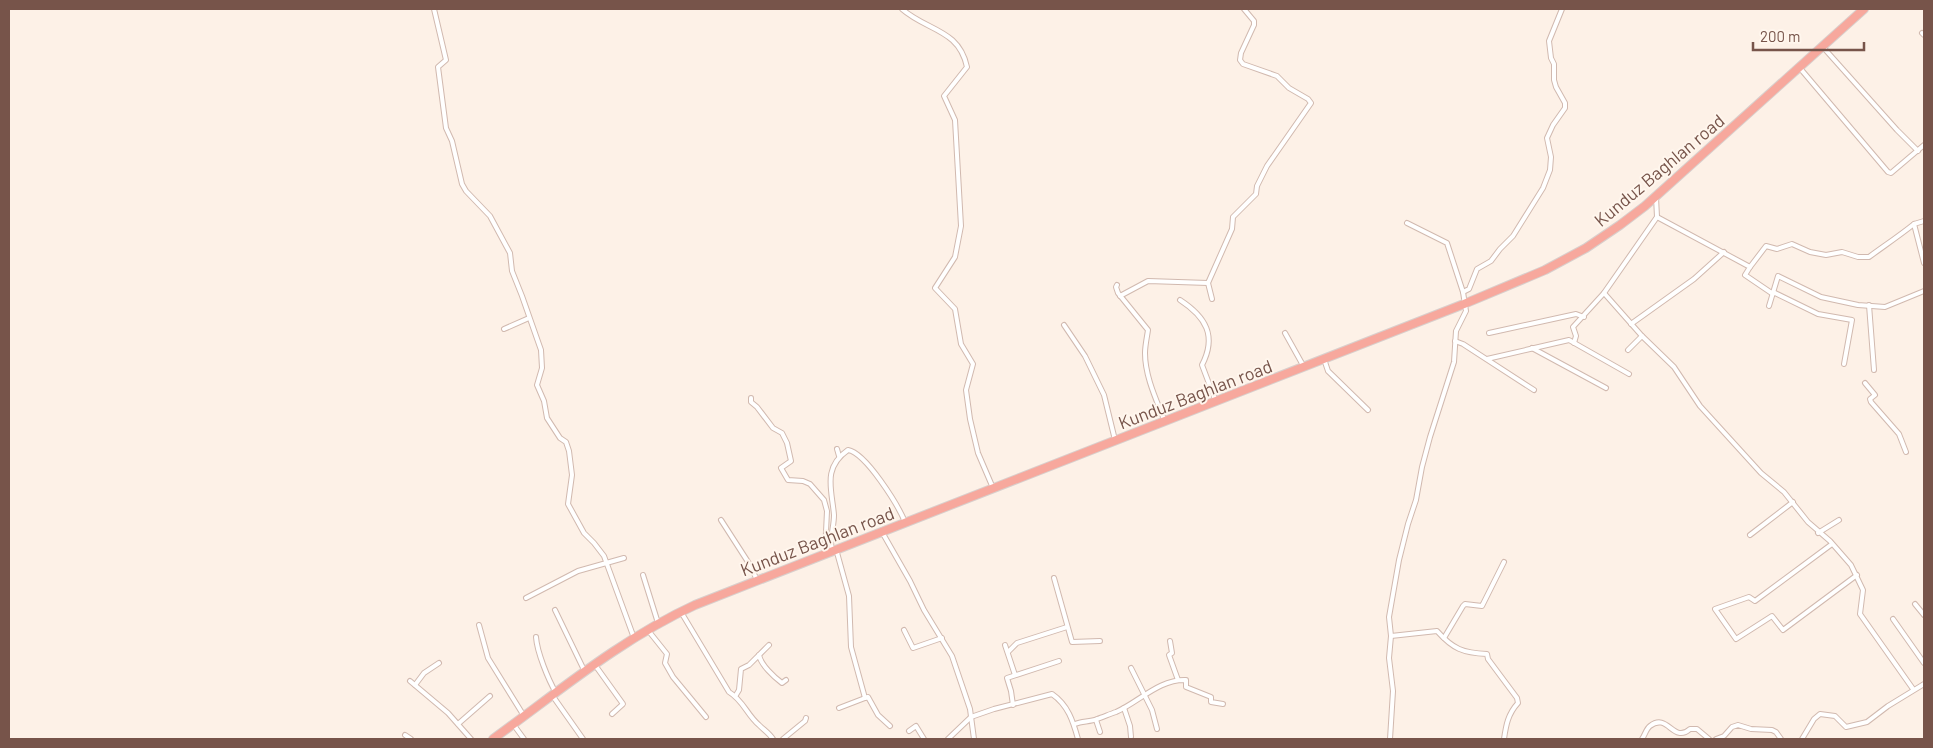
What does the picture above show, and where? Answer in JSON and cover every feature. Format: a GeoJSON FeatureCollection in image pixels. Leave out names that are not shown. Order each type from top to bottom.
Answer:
{"type":"FeatureCollection","features":[{"type":"Feature","properties":{"kind":"highway","name":"Kunduz Baghlan road"},"geometry":{"type":"LineString","coordinates":[[493,739],[647,629],[681,612],[757,580],[1165,422],[1464,303],[1546,270],[1580,252],[1611,232],[1656,197],[1864,9]]}},
{"type":"Feature","properties":{"kind":"street"},"geometry":{"type":"LineString","coordinates":[[434,9],[446,60],[438,67],[446,128],[452,141],[462,184],[466,191],[490,216],[510,253],[512,271],[542,357],[542,368],[537,385],[544,401],[547,418],[560,438],[566,442],[569,451],[572,474],[568,504],[584,533],[594,543],[607,564],[634,638]]}},
{"type":"Feature","properties":{"kind":"street"},"geometry":{"type":"LineString","coordinates":[[902,9],[909,15],[947,34],[964,53],[968,66],[944,96],[955,120],[961,226],[955,258],[935,288],[955,309],[961,344],[973,364],[966,390],[970,419],[978,453],[993,488]]}},
{"type":"Feature","properties":{"kind":"street"},"geometry":{"type":"LineString","coordinates":[[1212,299],[1208,283],[1232,229],[1234,217],[1256,194],[1267,166],[1311,103],[1308,99],[1289,88],[1277,76],[1243,64],[1240,60],[1241,53],[1254,25],[1254,21],[1244,9]]}},
{"type":"Feature","properties":{"kind":"street"},"geometry":{"type":"LineString","coordinates":[[1463,292],[1468,289],[1477,269],[1491,261],[1513,236],[1543,188],[1550,170],[1551,157],[1547,138],[1553,125],[1565,108],[1565,103],[1554,80],[1554,64],[1551,58],[1549,41],[1562,9]]}},
{"type":"Feature","properties":{"kind":"street"},"geometry":{"type":"LineString","coordinates":[[1822,46],[1918,151]]}},
{"type":"Feature","properties":{"kind":"street"},"geometry":{"type":"LineString","coordinates":[[1799,67],[1888,172],[1890,173],[1924,145]]}},
{"type":"Feature","properties":{"kind":"street"},"geometry":{"type":"LineString","coordinates":[[1574,343],[1576,336],[1573,327],[1584,317],[1604,292],[1658,217],[1656,197]]}},
{"type":"Feature","properties":{"kind":"street"},"geometry":{"type":"LineString","coordinates":[[1658,217],[1750,266]]}},
{"type":"Feature","properties":{"kind":"street"},"geometry":{"type":"LineString","coordinates":[[1844,364],[1852,320],[1818,314],[1773,293],[1745,275],[1750,266],[1766,246],[1777,249],[1792,244],[1810,252],[1826,255],[1842,252],[1869,257],[1885,244],[1902,235],[1914,224],[1924,221]]}},
{"type":"Feature","properties":{"kind":"street"},"geometry":{"type":"LineString","coordinates":[[1390,739],[1393,691],[1389,649],[1391,636],[1390,617],[1399,560],[1416,500],[1430,437],[1454,362],[1456,331],[1466,314],[1463,292],[1447,243],[1408,223]]}},
{"type":"Feature","properties":{"kind":"street"},"geometry":{"type":"LineString","coordinates":[[1914,224],[1924,262]]}},
{"type":"Feature","properties":{"kind":"street"},"geometry":{"type":"LineString","coordinates":[[1632,324],[1694,279],[1724,252]]}},
{"type":"Feature","properties":{"kind":"street"},"geometry":{"type":"LineString","coordinates":[[1769,306],[1778,276],[1821,297],[1869,306],[1885,307],[1924,291]]}},
{"type":"Feature","properties":{"kind":"street"},"geometry":{"type":"LineString","coordinates":[[1120,296],[1148,281],[1208,283]]}},
{"type":"Feature","properties":{"kind":"street"},"geometry":{"type":"LineString","coordinates":[[1118,285],[1116,287],[1120,296],[1148,330],[1145,352],[1146,362],[1152,386],[1165,422]]}},
{"type":"Feature","properties":{"kind":"street"},"geometry":{"type":"LineString","coordinates":[[1604,292],[1642,336],[1674,366],[1700,406],[1761,473],[1777,485],[1818,533],[1832,544],[1851,565],[1863,590],[1860,614],[1913,689]]}},
{"type":"Feature","properties":{"kind":"street"},"geometry":{"type":"LineString","coordinates":[[1180,300],[1198,314],[1208,330],[1208,353],[1202,365],[1216,402]]}},
{"type":"Feature","properties":{"kind":"street"},"geometry":{"type":"LineString","coordinates":[[1869,306],[1874,370]]}},
{"type":"Feature","properties":{"kind":"street"},"geometry":{"type":"LineString","coordinates":[[1489,333],[1576,314],[1584,317]]}},
{"type":"Feature","properties":{"kind":"street"},"geometry":{"type":"LineString","coordinates":[[504,330],[529,318]]}},
{"type":"Feature","properties":{"kind":"street"},"geometry":{"type":"LineString","coordinates":[[1064,325],[1085,356],[1104,396],[1115,441]]}},
{"type":"Feature","properties":{"kind":"street"},"geometry":{"type":"LineString","coordinates":[[1285,333],[1304,367]]}},
{"type":"Feature","properties":{"kind":"street"},"geometry":{"type":"LineString","coordinates":[[1628,350],[1642,336]]}},
{"type":"Feature","properties":{"kind":"street"},"geometry":{"type":"LineString","coordinates":[[1487,359],[1569,340],[1629,374]]}},
{"type":"Feature","properties":{"kind":"street"},"geometry":{"type":"LineString","coordinates":[[1455,341],[1463,344],[1534,390]]}},
{"type":"Feature","properties":{"kind":"street"},"geometry":{"type":"LineString","coordinates":[[1532,348],[1606,388]]}},
{"type":"Feature","properties":{"kind":"street"},"geometry":{"type":"LineString","coordinates":[[1324,359],[1328,371],[1368,410]]}},
{"type":"Feature","properties":{"kind":"street"},"geometry":{"type":"LineString","coordinates":[[1865,383],[1875,395],[1870,399],[1871,402],[1899,434],[1906,452]]}},
{"type":"Feature","properties":{"kind":"street"},"geometry":{"type":"LineString","coordinates":[[751,398],[751,402],[757,406],[773,428],[782,432],[787,443],[791,461],[781,468],[788,480],[803,480],[810,484],[824,500],[831,551],[849,596],[851,647],[865,698]]}},
{"type":"Feature","properties":{"kind":"street"},"geometry":{"type":"LineString","coordinates":[[837,449],[839,456]]}},
{"type":"Feature","properties":{"kind":"street"},"geometry":{"type":"LineString","coordinates":[[831,551],[830,541],[834,515],[830,477],[839,456],[848,450],[853,451],[870,468],[886,489],[905,522]]}},
{"type":"Feature","properties":{"kind":"street"},"geometry":{"type":"LineString","coordinates":[[1750,536],[1793,502]]}},
{"type":"Feature","properties":{"kind":"street"},"geometry":{"type":"LineString","coordinates":[[721,520],[750,565],[757,580]]}},
{"type":"Feature","properties":{"kind":"street"},"geometry":{"type":"LineString","coordinates":[[1818,533],[1838,520]]}},
{"type":"Feature","properties":{"kind":"street"},"geometry":{"type":"LineString","coordinates":[[882,532],[956,666],[971,718],[974,739]]}},
{"type":"Feature","properties":{"kind":"street"},"geometry":{"type":"LineString","coordinates":[[1832,544],[1755,601],[1749,597],[1715,609],[1736,639],[1772,616],[1783,630],[1857,575]]}},
{"type":"Feature","properties":{"kind":"street"},"geometry":{"type":"LineString","coordinates":[[526,598],[578,571],[624,558]]}},
{"type":"Feature","properties":{"kind":"street"},"geometry":{"type":"LineString","coordinates":[[1444,638],[1465,604],[1482,606],[1504,562]]}},
{"type":"Feature","properties":{"kind":"street"},"geometry":{"type":"LineString","coordinates":[[643,575],[658,623]]}},
{"type":"Feature","properties":{"kind":"street"},"geometry":{"type":"LineString","coordinates":[[1054,578],[1073,642],[1100,641]]}},
{"type":"Feature","properties":{"kind":"street"},"geometry":{"type":"LineString","coordinates":[[1915,604],[1924,615]]}},
{"type":"Feature","properties":{"kind":"street"},"geometry":{"type":"LineString","coordinates":[[555,610],[585,672]]}},
{"type":"Feature","properties":{"kind":"street"},"geometry":{"type":"LineString","coordinates":[[681,612],[729,692],[736,696],[773,739]]}},
{"type":"Feature","properties":{"kind":"street"},"geometry":{"type":"LineString","coordinates":[[1893,619],[1924,664]]}},
{"type":"Feature","properties":{"kind":"street"},"geometry":{"type":"LineString","coordinates":[[479,625],[488,658],[524,716]]}},
{"type":"Feature","properties":{"kind":"street"},"geometry":{"type":"LineString","coordinates":[[1008,652],[1017,643],[1067,627]]}},
{"type":"Feature","properties":{"kind":"street"},"geometry":{"type":"LineString","coordinates":[[647,629],[667,654],[665,663],[673,677],[706,717]]}},
{"type":"Feature","properties":{"kind":"street"},"geometry":{"type":"LineString","coordinates":[[904,630],[913,648],[942,638]]}},
{"type":"Feature","properties":{"kind":"street"},"geometry":{"type":"LineString","coordinates":[[1391,636],[1437,631],[1450,645],[1458,649],[1472,653],[1487,654],[1488,659],[1513,690],[1517,698],[1518,703],[1506,722],[1504,739]]}},
{"type":"Feature","properties":{"kind":"street"},"geometry":{"type":"LineString","coordinates":[[536,637],[538,650],[554,694],[583,739]]}},
{"type":"Feature","properties":{"kind":"street"},"geometry":{"type":"LineString","coordinates":[[1170,641],[1172,653],[1170,655],[1178,680]]}},
{"type":"Feature","properties":{"kind":"street"},"geometry":{"type":"LineString","coordinates":[[1005,645],[1015,675]]}},
{"type":"Feature","properties":{"kind":"street"},"geometry":{"type":"LineString","coordinates":[[736,696],[739,690],[741,669],[769,646]]}},
{"type":"Feature","properties":{"kind":"street"},"geometry":{"type":"LineString","coordinates":[[759,655],[760,661],[777,679],[782,683],[786,680]]}},
{"type":"Feature","properties":{"kind":"street"},"geometry":{"type":"LineString","coordinates":[[1013,705],[1012,691],[1006,678],[1059,661]]}},
{"type":"Feature","properties":{"kind":"street"},"geometry":{"type":"LineString","coordinates":[[415,685],[424,673],[439,663]]}},
{"type":"Feature","properties":{"kind":"street"},"geometry":{"type":"LineString","coordinates":[[595,665],[623,704],[612,714]]}},
{"type":"Feature","properties":{"kind":"street"},"geometry":{"type":"LineString","coordinates":[[1131,668],[1152,710],[1156,729]]}},
{"type":"Feature","properties":{"kind":"street"},"geometry":{"type":"LineString","coordinates":[[1075,724],[1096,720],[1124,708],[1166,682],[1178,680],[1186,680],[1186,687],[1211,697],[1211,702],[1223,704]]}},
{"type":"Feature","properties":{"kind":"street"},"geometry":{"type":"LineString","coordinates":[[410,681],[458,724],[471,739]]}},
{"type":"Feature","properties":{"kind":"street"},"geometry":{"type":"LineString","coordinates":[[1802,739],[1814,719],[1820,714],[1835,716],[1846,727],[1849,727],[1855,723],[1870,720],[1884,708],[1924,684]]}},
{"type":"Feature","properties":{"kind":"street"},"geometry":{"type":"LineString","coordinates":[[948,739],[971,718],[994,709],[1052,694],[1062,703],[1075,724],[1078,739]]}},
{"type":"Feature","properties":{"kind":"street"},"geometry":{"type":"LineString","coordinates":[[458,724],[490,696]]}},
{"type":"Feature","properties":{"kind":"street"},"geometry":{"type":"LineString","coordinates":[[839,708],[868,697],[878,715],[890,726]]}},
{"type":"Feature","properties":{"kind":"street"},"geometry":{"type":"LineString","coordinates":[[1124,708],[1130,726],[1131,737]]}},
{"type":"Feature","properties":{"kind":"street"},"geometry":{"type":"LineString","coordinates":[[783,739],[805,721],[806,718]]}},
{"type":"Feature","properties":{"kind":"street"},"geometry":{"type":"LineString","coordinates":[[1096,720],[1100,732]]}},
{"type":"Feature","properties":{"kind":"street"},"geometry":{"type":"LineString","coordinates":[[1642,739],[1649,727],[1659,722],[1666,724],[1680,734],[1686,733],[1690,729],[1697,729],[1709,739]]}},
{"type":"Feature","properties":{"kind":"street"},"geometry":{"type":"LineString","coordinates":[[513,724],[524,739]]}},
{"type":"Feature","properties":{"kind":"street"},"geometry":{"type":"LineString","coordinates":[[1716,739],[1724,736],[1732,727],[1738,725],[1752,729],[1772,730],[1781,739]]}},
{"type":"Feature","properties":{"kind":"street"},"geometry":{"type":"LineString","coordinates":[[910,731],[916,726],[924,739]]}},
{"type":"Feature","properties":{"kind":"street"},"geometry":{"type":"LineString","coordinates":[[405,735],[411,739]]}}]}
